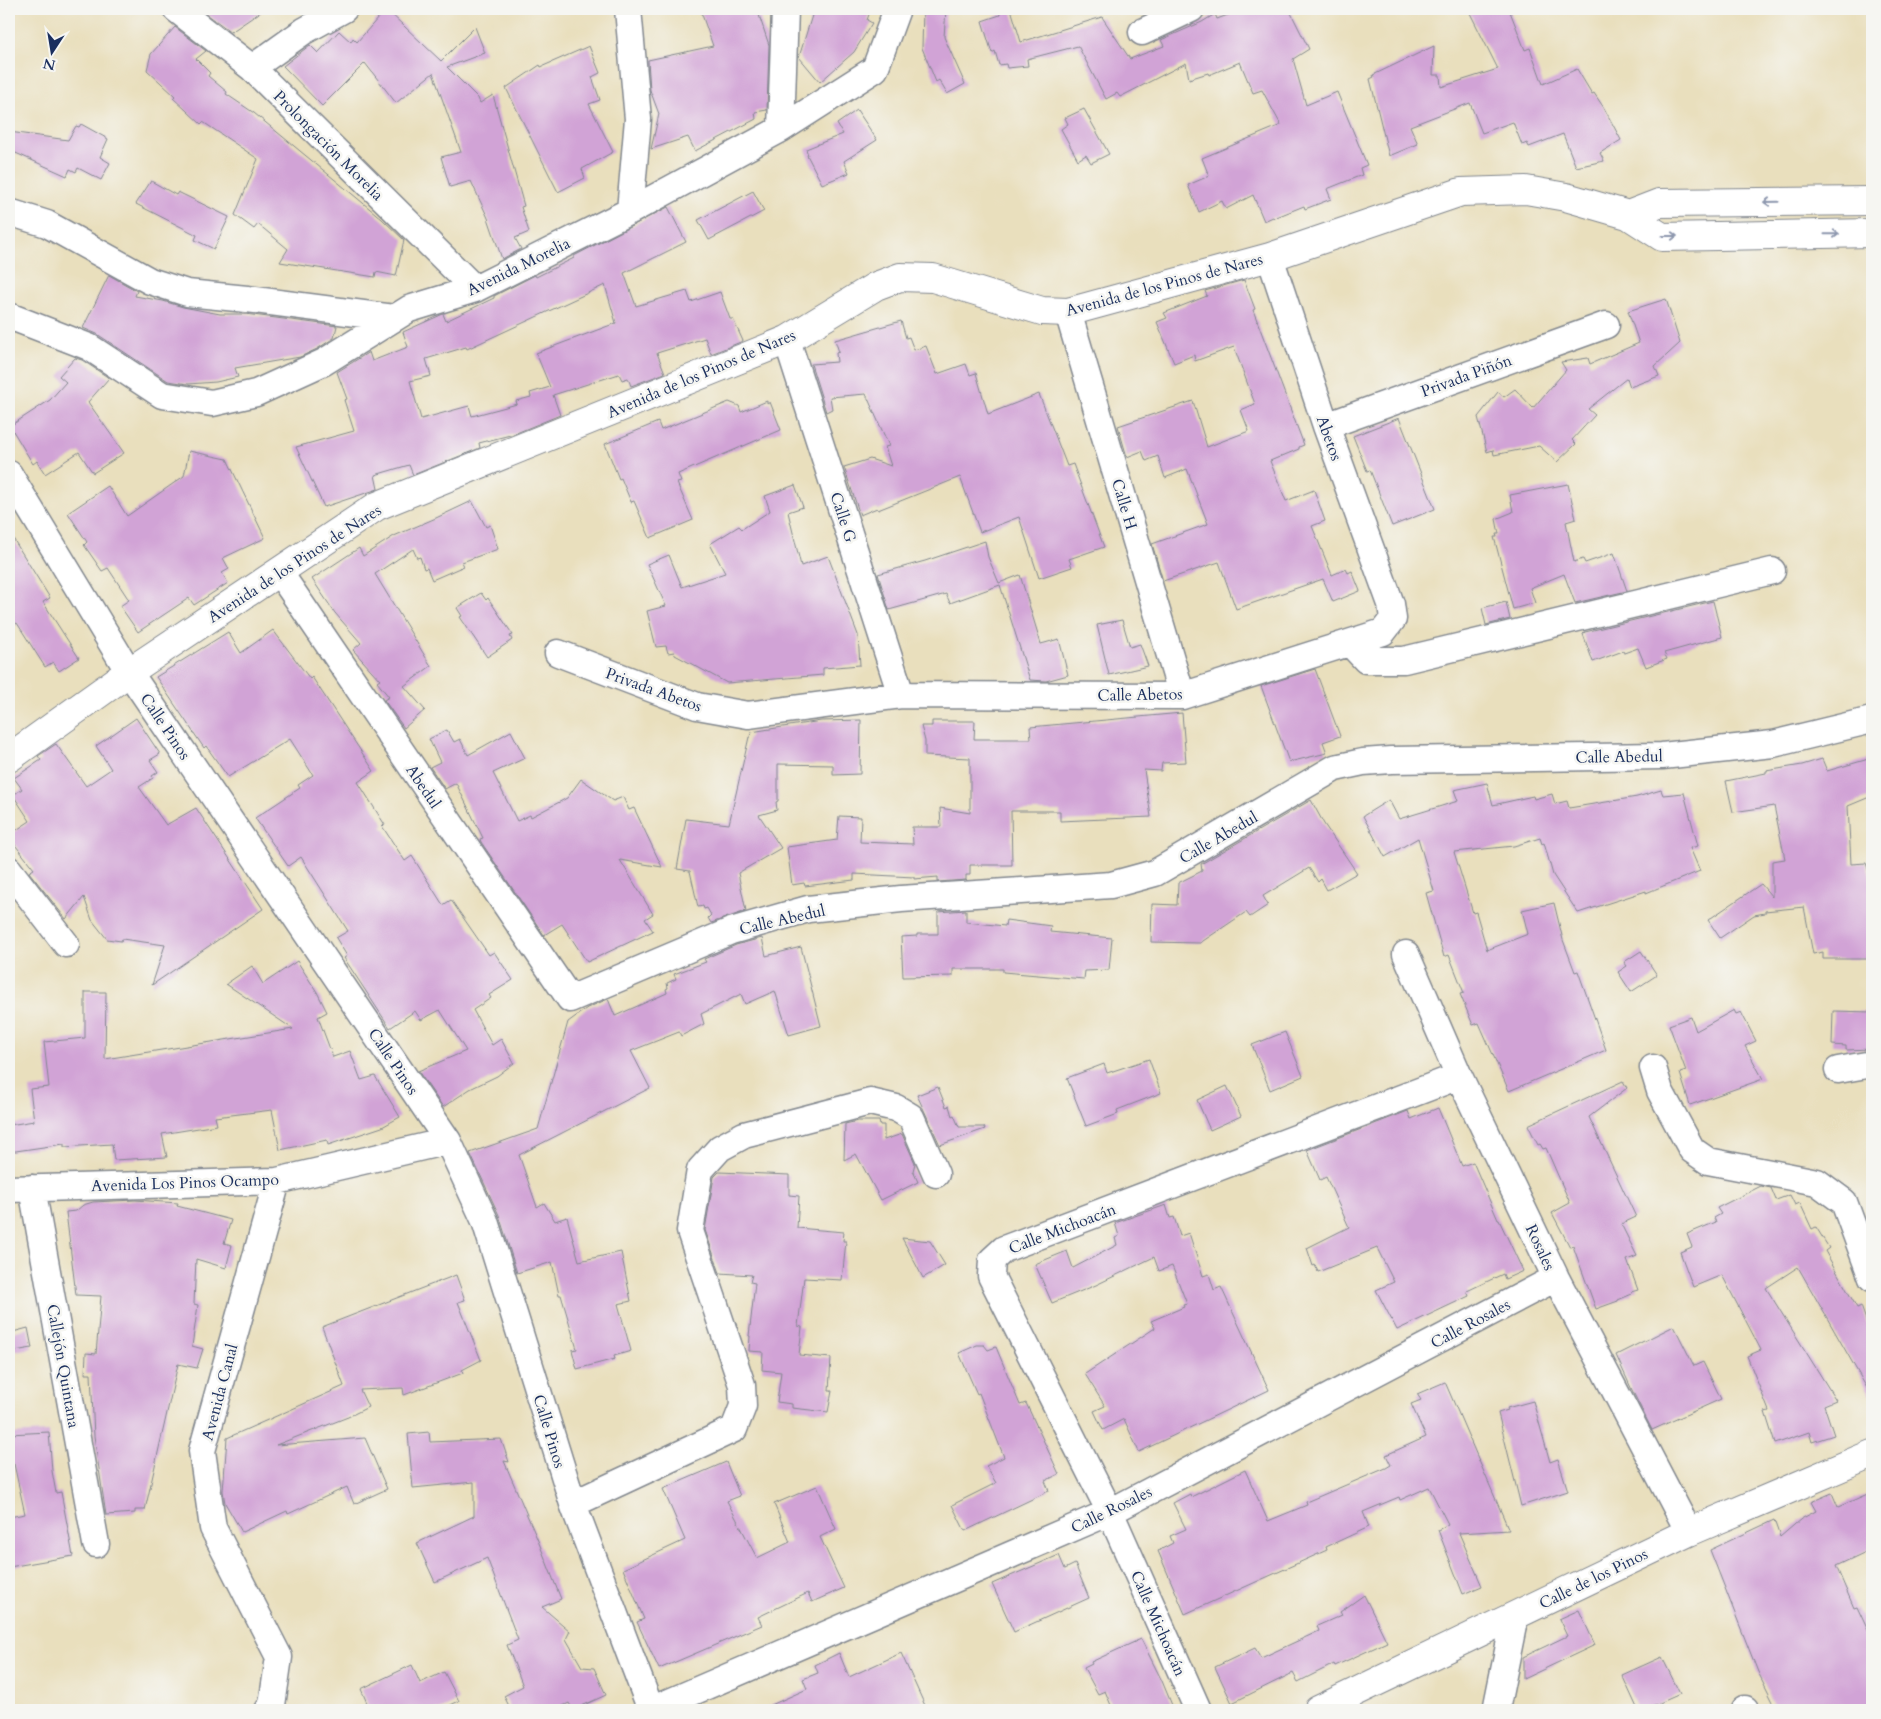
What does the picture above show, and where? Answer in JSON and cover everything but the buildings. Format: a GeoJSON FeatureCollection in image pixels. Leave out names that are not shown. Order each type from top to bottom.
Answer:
{"type":"FeatureCollection","features":[{"type":"Feature","properties":{"kind":"street","name":"Prolongación Morelia"},"geometry":{"type":"LineString","coordinates":[[176,9],[252,68],[475,289]]}},
{"type":"Feature","properties":{"kind":"street"},"geometry":{"type":"LineString","coordinates":[[252,68],[304,31],[344,9]]}},
{"type":"Feature","properties":{"kind":"street"},"geometry":{"type":"LineString","coordinates":[[628,9],[638,119],[630,211]]}},
{"type":"Feature","properties":{"kind":"street"},"geometry":{"type":"LineString","coordinates":[[780,129],[785,9]]}},
{"type":"Feature","properties":{"kind":"street","name":"Avenida Morelia"},"geometry":{"type":"LineString","coordinates":[[9,316],[89,346],[162,395],[212,403],[256,393],[324,362],[409,309],[475,289],[630,211],[780,129],[875,69],[898,9]]}},
{"type":"Feature","properties":{"kind":"street"},"geometry":{"type":"LineString","coordinates":[[1142,32],[1192,9]]}},
{"type":"Feature","properties":{"kind":"street","name":"Avenida de los Pinos de Nares"},"geometry":{"type":"LineString","coordinates":[[9,758],[129,672],[377,506],[787,340],[876,286],[900,278],[934,278],[1042,311],[1068,312],[1270,256],[1460,192],[1526,190],[1566,197],[1628,215],[1662,237],[1872,233]]}},
{"type":"Feature","properties":{"kind":"street"},"geometry":{"type":"LineString","coordinates":[[1628,215],[1659,204],[1872,201]]}},
{"type":"Feature","properties":{"kind":"street"},"geometry":{"type":"LineString","coordinates":[[9,212],[47,224],[150,280],[187,293],[394,318]]}},
{"type":"Feature","properties":{"kind":"street","name":"Abetos"},"geometry":{"type":"LineString","coordinates":[[1270,256],[1326,426],[1391,604],[1393,619]]}},
{"type":"Feature","properties":{"kind":"street","name":"Calle H"},"geometry":{"type":"LineString","coordinates":[[1068,312],[1182,696]]}},
{"type":"Feature","properties":{"kind":"street","name":"Privada Piñón"},"geometry":{"type":"LineString","coordinates":[[1326,426],[1606,325]]}},
{"type":"Feature","properties":{"kind":"street","name":"Calle G"},"geometry":{"type":"LineString","coordinates":[[787,340],[901,695]]}},
{"type":"Feature","properties":{"kind":"street","name":"Calle Pinos"},"geometry":{"type":"LineString","coordinates":[[9,474],[129,672],[448,1141],[485,1221],[573,1504],[651,1710]]}},
{"type":"Feature","properties":{"kind":"street"},"geometry":{"type":"LineString","coordinates":[[1350,643],[1366,660],[1404,660],[1772,571]]}},
{"type":"Feature","properties":{"kind":"street","name":"Abedul"},"geometry":{"type":"LineString","coordinates":[[279,572],[570,999]]}},
{"type":"Feature","properties":{"kind":"street","name":"Calle Abetos"},"geometry":{"type":"LineString","coordinates":[[901,695],[1182,696],[1383,632],[1393,619]]}},
{"type":"Feature","properties":{"kind":"street","name":"Privada Abetos"},"geometry":{"type":"LineString","coordinates":[[558,653],[697,706],[748,715],[901,695]]}},
{"type":"Feature","properties":{"kind":"street","name":"Calle Abedul"},"geometry":{"type":"LineString","coordinates":[[570,999],[731,931],[808,909],[900,899],[1094,887],[1120,883],[1154,872],[1335,768],[1364,762],[1391,760],[1662,756],[1773,744],[1872,720]]}},
{"type":"Feature","properties":{"kind":"street"},"geometry":{"type":"LineString","coordinates":[[9,870],[66,944]]}},
{"type":"Feature","properties":{"kind":"street","name":"Rosales"},"geometry":{"type":"LineString","coordinates":[[1406,954],[1460,1076],[1556,1278],[1689,1532]]}},
{"type":"Feature","properties":{"kind":"street"},"geometry":{"type":"LineString","coordinates":[[1838,1070],[1872,1064]]}},
{"type":"Feature","properties":{"kind":"street"},"geometry":{"type":"LineString","coordinates":[[1653,1068],[1660,1091],[1692,1150],[1708,1161],[1817,1182],[1844,1202],[1872,1278]]}},
{"type":"Feature","properties":{"kind":"street","name":"Calle Michoacán"},"geometry":{"type":"LineString","coordinates":[[1198,1710],[1110,1512],[991,1276],[992,1260],[1004,1249],[1460,1076]]}},
{"type":"Feature","properties":{"kind":"street"},"geometry":{"type":"LineString","coordinates":[[573,1504],[734,1429],[743,1406],[742,1385],[690,1231],[700,1170],[720,1148],[744,1135],[870,1102],[896,1108],[912,1117],[936,1174]]}},
{"type":"Feature","properties":{"kind":"street","name":"Avenida Los Pinos Ocampo"},"geometry":{"type":"LineString","coordinates":[[20,1189],[277,1181],[448,1141]]}},
{"type":"Feature","properties":{"kind":"street","name":"Avenida Canal"},"geometry":{"type":"LineString","coordinates":[[268,1710],[272,1705],[279,1657],[213,1528],[202,1451],[277,1181]]}},
{"type":"Feature","properties":{"kind":"street","name":"Callejón Quintana"},"geometry":{"type":"LineString","coordinates":[[20,1189],[96,1544]]}},
{"type":"Feature","properties":{"kind":"street","name":"Calle Rosales"},"geometry":{"type":"LineString","coordinates":[[651,1710],[1110,1512],[1556,1278]]}},
{"type":"Feature","properties":{"kind":"street","name":"Calle de los Pinos"},"geometry":{"type":"LineString","coordinates":[[1318,1710],[1689,1532],[1872,1454]]}},
{"type":"Feature","properties":{"kind":"street"},"geometry":{"type":"LineString","coordinates":[[1496,1710],[1515,1616]]}}]}
